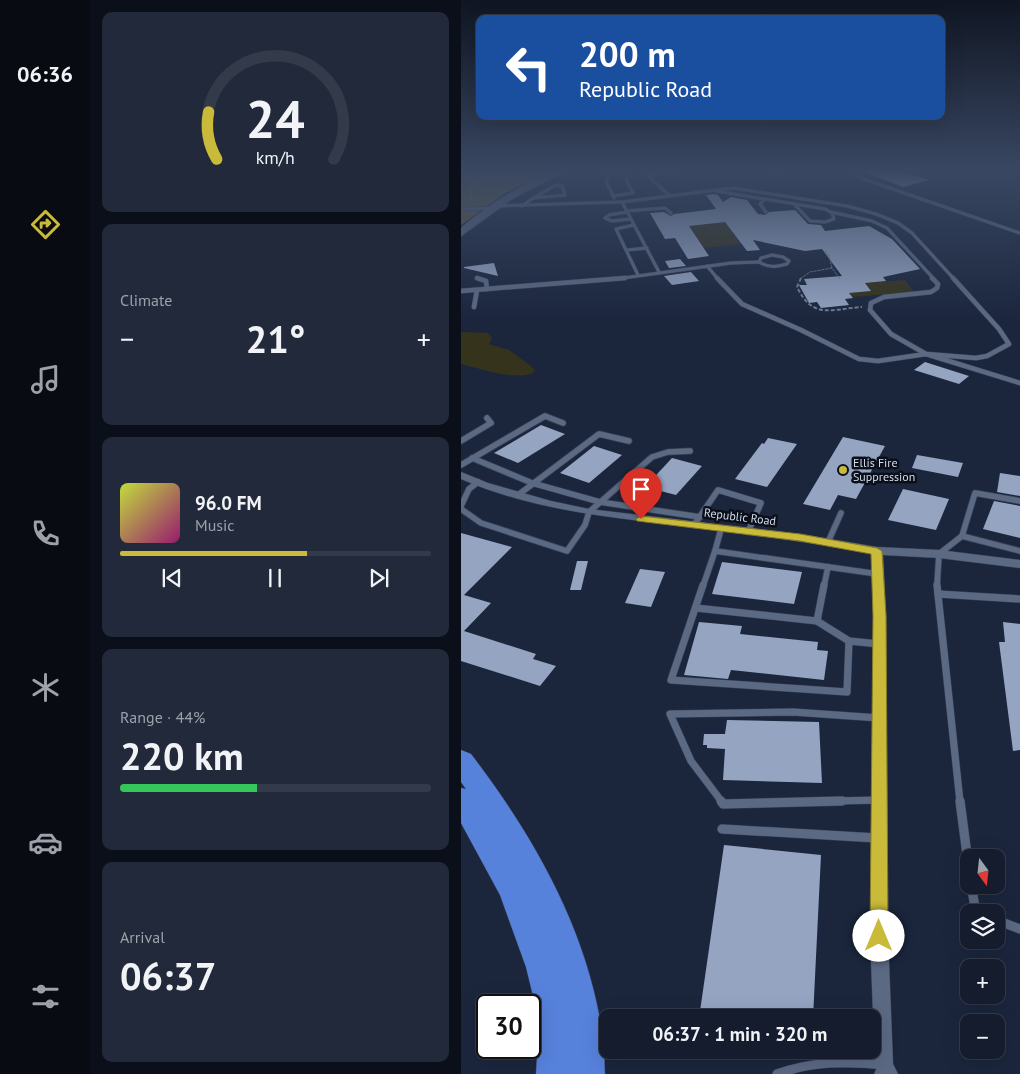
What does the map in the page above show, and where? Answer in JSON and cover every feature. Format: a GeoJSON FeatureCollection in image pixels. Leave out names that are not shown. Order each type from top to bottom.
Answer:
{"type":"FeatureCollection","features":[{"type":"Feature","properties":{"kind":"highway"},"geometry":{"type":"LineString","coordinates":[[461,761],[485,791],[512,833],[549,909],[571,971],[580,1006],[586,1046],[587,1074]]}},
{"type":"Feature","properties":{"kind":"highway"},"geometry":{"type":"LineString","coordinates":[[461,799],[504,871],[546,980],[554,1016],[557,1045],[554,1074]]}},
{"type":"Feature","properties":{"kind":"main road"},"geometry":{"type":"LineString","coordinates":[[461,233],[476,221]]}},
{"type":"Feature","properties":{"kind":"street","name":"Republic Road"},"geometry":{"type":"LineString","coordinates":[[461,474],[478,482],[518,495],[549,504],[589,512],[697,521],[721,529],[828,542],[877,551],[939,554],[1020,564]]}},
{"type":"Feature","properties":{"kind":"street"},"geometry":{"type":"LineString","coordinates":[[877,551],[879,644],[879,936],[884,1071]]}},
{"type":"Feature","properties":{"kind":"lane"},"geometry":{"type":"LineString","coordinates":[[631,221],[659,272]]}},
{"type":"Feature","properties":{"kind":"lane"},"geometry":{"type":"LineString","coordinates":[[871,221],[887,228],[938,285],[931,292],[880,298],[873,301],[869,307],[891,334],[926,354],[1020,383]]}},
{"type":"Feature","properties":{"kind":"lane"},"geometry":{"type":"LineString","coordinates":[[707,266],[732,295],[743,304],[801,330],[854,357],[878,361],[926,354],[977,358],[1002,349],[1009,342],[999,328],[904,227],[891,221]]}},
{"type":"Feature","properties":{"kind":"lane"},"geometry":{"type":"LineString","coordinates":[[986,221],[1020,233]]}},
{"type":"Feature","properties":{"kind":"lane"},"geometry":{"type":"LineString","coordinates":[[634,225],[616,229],[638,276]]}},
{"type":"Feature","properties":{"kind":"lane"},"geometry":{"type":"LineString","coordinates":[[627,250],[647,248]]}},
{"type":"Feature","properties":{"kind":"lane"},"geometry":{"type":"LineString","coordinates":[[461,291],[535,284],[572,284],[707,266],[759,262],[761,265],[775,267],[784,266],[789,261],[783,257],[771,256],[761,258],[759,262]]}},
{"type":"Feature","properties":{"kind":"lane"},"geometry":{"type":"LineString","coordinates":[[477,278],[486,282],[487,289]]}},
{"type":"Feature","properties":{"kind":"lane"},"geometry":{"type":"LineString","coordinates":[[474,307],[477,290]]}},
{"type":"Feature","properties":{"kind":"lane"},"geometry":{"type":"LineString","coordinates":[[461,465],[545,416],[563,423]]}},
{"type":"Feature","properties":{"kind":"lane"},"geometry":{"type":"LineString","coordinates":[[461,441],[491,423],[487,418]]}},
{"type":"Feature","properties":{"kind":"lane"},"geometry":{"type":"LineString","coordinates":[[518,495],[599,434],[629,441]]}},
{"type":"Feature","properties":{"kind":"lane"},"geometry":{"type":"LineString","coordinates":[[478,482],[469,489],[461,507],[481,523],[567,551],[585,525],[589,512],[652,457],[669,452],[690,451]]}},
{"type":"Feature","properties":{"kind":"lane"},"geometry":{"type":"LineString","coordinates":[[472,458],[532,484],[600,502],[697,521],[719,490],[761,503],[749,532]]}},
{"type":"Feature","properties":{"kind":"lane"},"geometry":{"type":"LineString","coordinates":[[966,849],[951,737],[937,581],[939,554],[962,536],[975,493],[1020,501]]}},
{"type":"Feature","properties":{"kind":"lane"},"geometry":{"type":"LineString","coordinates":[[828,542],[841,513]]}},
{"type":"Feature","properties":{"kind":"lane"},"geometry":{"type":"LineString","coordinates":[[721,529],[671,680],[847,692],[849,641]]}},
{"type":"Feature","properties":{"kind":"lane"},"geometry":{"type":"LineString","coordinates":[[962,536],[1020,550]]}},
{"type":"Feature","properties":{"kind":"lane"},"geometry":{"type":"LineString","coordinates":[[715,551],[878,574]]}},
{"type":"Feature","properties":{"kind":"lane"},"geometry":{"type":"LineString","coordinates":[[817,621],[828,567]]}},
{"type":"Feature","properties":{"kind":"lane"},"geometry":{"type":"LineString","coordinates":[[938,594],[1020,599]]}},
{"type":"Feature","properties":{"kind":"lane"},"geometry":{"type":"LineString","coordinates":[[696,608],[817,621],[849,641],[879,644]]}},
{"type":"Feature","properties":{"kind":"lane"},"geometry":{"type":"LineString","coordinates":[[879,718],[793,712],[670,714],[691,761],[723,804],[879,800]]}},
{"type":"Feature","properties":{"kind":"lane"},"geometry":{"type":"LineString","coordinates":[[722,830],[879,838]]}},
{"type":"Feature","properties":{"kind":"lane"},"geometry":{"type":"LineString","coordinates":[[1005,923],[1020,929]]}},
{"type":"Feature","properties":{"kind":"lane"},"geometry":{"type":"LineString","coordinates":[[777,1074],[790,1068],[845,1060],[884,1071]]}},
{"type":"Feature","properties":{"kind":"path"},"geometry":{"type":"LineString","coordinates":[[825,251],[839,279]]}},
{"type":"Feature","properties":{"kind":"path"},"geometry":{"type":"LineString","coordinates":[[832,268],[813,271],[798,281],[797,287],[808,306],[823,310],[869,307]]}},
{"type":"Feature","properties":{"kind":"shaded area"},"geometry":{"type":"Polygon","coordinates":[[[725,222],[741,244],[703,248],[689,226],[725,222]]]}},
{"type":"Feature","properties":{"kind":"shaded area"},"geometry":{"type":"Polygon","coordinates":[[[905,280],[914,292],[852,297],[849,293],[871,291],[865,283],[905,280]]]}},
{"type":"Feature","properties":{"kind":"shaded area"},"geometry":{"type":"Polygon","coordinates":[[[461,332],[488,333],[492,338],[489,344],[509,350],[535,371],[521,376],[488,371],[461,364],[461,332]]]}},
{"type":"Feature","properties":{"kind":"building"},"geometry":{"type":"Polygon","coordinates":[[[655,221],[805,221],[808,224],[821,225],[825,231],[869,226],[892,239],[920,269],[883,277],[886,281],[865,283],[871,291],[849,293],[853,298],[845,299],[849,305],[821,308],[817,302],[809,303],[799,285],[807,285],[804,279],[842,276],[822,249],[805,251],[753,240],[760,250],[747,251],[725,222],[689,226],[709,256],[688,259],[675,238],[665,239],[655,221]]]}},
{"type":"Feature","properties":{"kind":"building"},"geometry":{"type":"Polygon","coordinates":[[[680,259],[686,266],[669,268],[665,261],[680,259]]]}},
{"type":"Feature","properties":{"kind":"building"},"geometry":{"type":"Polygon","coordinates":[[[494,263],[498,276],[464,268],[464,267],[494,263]]]}},
{"type":"Feature","properties":{"kind":"building"},"geometry":{"type":"Polygon","coordinates":[[[691,272],[699,281],[672,285],[664,276],[691,272]]]}},
{"type":"Feature","properties":{"kind":"building"},"geometry":{"type":"Polygon","coordinates":[[[925,362],[969,376],[959,384],[914,370],[925,362]]]}},
{"type":"Feature","properties":{"kind":"building"},"geometry":{"type":"Polygon","coordinates":[[[541,425],[565,434],[518,463],[494,453],[541,425]]]}},
{"type":"Feature","properties":{"kind":"building"},"geometry":{"type":"Polygon","coordinates":[[[843,437],[885,446],[856,499],[838,495],[830,510],[803,504],[843,437]]]}},
{"type":"Feature","properties":{"kind":"building"},"geometry":{"type":"Polygon","coordinates":[[[768,438],[797,444],[767,487],[735,479],[762,443],[764,444],[768,438]]]}},
{"type":"Feature","properties":{"kind":"building"},"geometry":{"type":"Polygon","coordinates":[[[594,446],[622,455],[589,483],[560,473],[594,446]]]}},
{"type":"Feature","properties":{"kind":"building"},"geometry":{"type":"Polygon","coordinates":[[[917,455],[963,463],[958,477],[912,468],[917,455]]]}},
{"type":"Feature","properties":{"kind":"building"},"geometry":{"type":"Polygon","coordinates":[[[672,458],[702,466],[676,495],[645,487],[672,458]]]}},
{"type":"Feature","properties":{"kind":"building"},"geometry":{"type":"Polygon","coordinates":[[[1000,473],[1020,476],[1020,496],[997,492],[1000,473]]]}},
{"type":"Feature","properties":{"kind":"building"},"geometry":{"type":"Polygon","coordinates":[[[903,489],[949,499],[936,530],[888,520],[903,489]]]}},
{"type":"Feature","properties":{"kind":"building"},"geometry":{"type":"Polygon","coordinates":[[[994,501],[1020,506],[1020,538],[983,529],[994,501]]]}},
{"type":"Feature","properties":{"kind":"building"},"geometry":{"type":"Polygon","coordinates":[[[461,533],[512,547],[464,595],[491,603],[464,631],[536,654],[533,659],[556,666],[540,686],[461,661],[461,533]]]}},
{"type":"Feature","properties":{"kind":"building"},"geometry":{"type":"Polygon","coordinates":[[[577,561],[588,561],[581,590],[570,590],[577,561]]]}},
{"type":"Feature","properties":{"kind":"building"},"geometry":{"type":"Polygon","coordinates":[[[722,562],[802,572],[794,604],[712,594],[722,562]]]}},
{"type":"Feature","properties":{"kind":"building"},"geometry":{"type":"Polygon","coordinates":[[[640,569],[665,572],[651,607],[625,603],[640,569]]]}},
{"type":"Feature","properties":{"kind":"building"},"geometry":{"type":"Polygon","coordinates":[[[699,622],[742,626],[740,634],[818,642],[817,650],[828,651],[824,680],[731,670],[728,679],[684,675],[699,622]]]}},
{"type":"Feature","properties":{"kind":"building"},"geometry":{"type":"Polygon","coordinates":[[[1003,622],[1020,624],[1020,750],[1013,751],[999,642],[1005,642],[1003,622]]]}},
{"type":"Feature","properties":{"kind":"building"},"geometry":{"type":"Polygon","coordinates":[[[727,720],[819,722],[822,783],[723,780],[725,749],[707,748],[707,745],[703,745],[704,734],[725,734],[727,720]]]}},
{"type":"Feature","properties":{"kind":"building"},"geometry":{"type":"Polygon","coordinates":[[[724,845],[821,855],[813,1009],[700,1009],[724,845]]]}},
{"type":"Feature","properties":{"kind":"place","name":"Ellis Fire Suppression"},"geometry":{"type":"Point","coordinates":[843,470]}},
{"type":"Feature","properties":{"kind":"route"},"geometry":{"type":"LineString","coordinates":[[641,519],[800,537],[877,551],[880,616],[879,936]]}}]}
